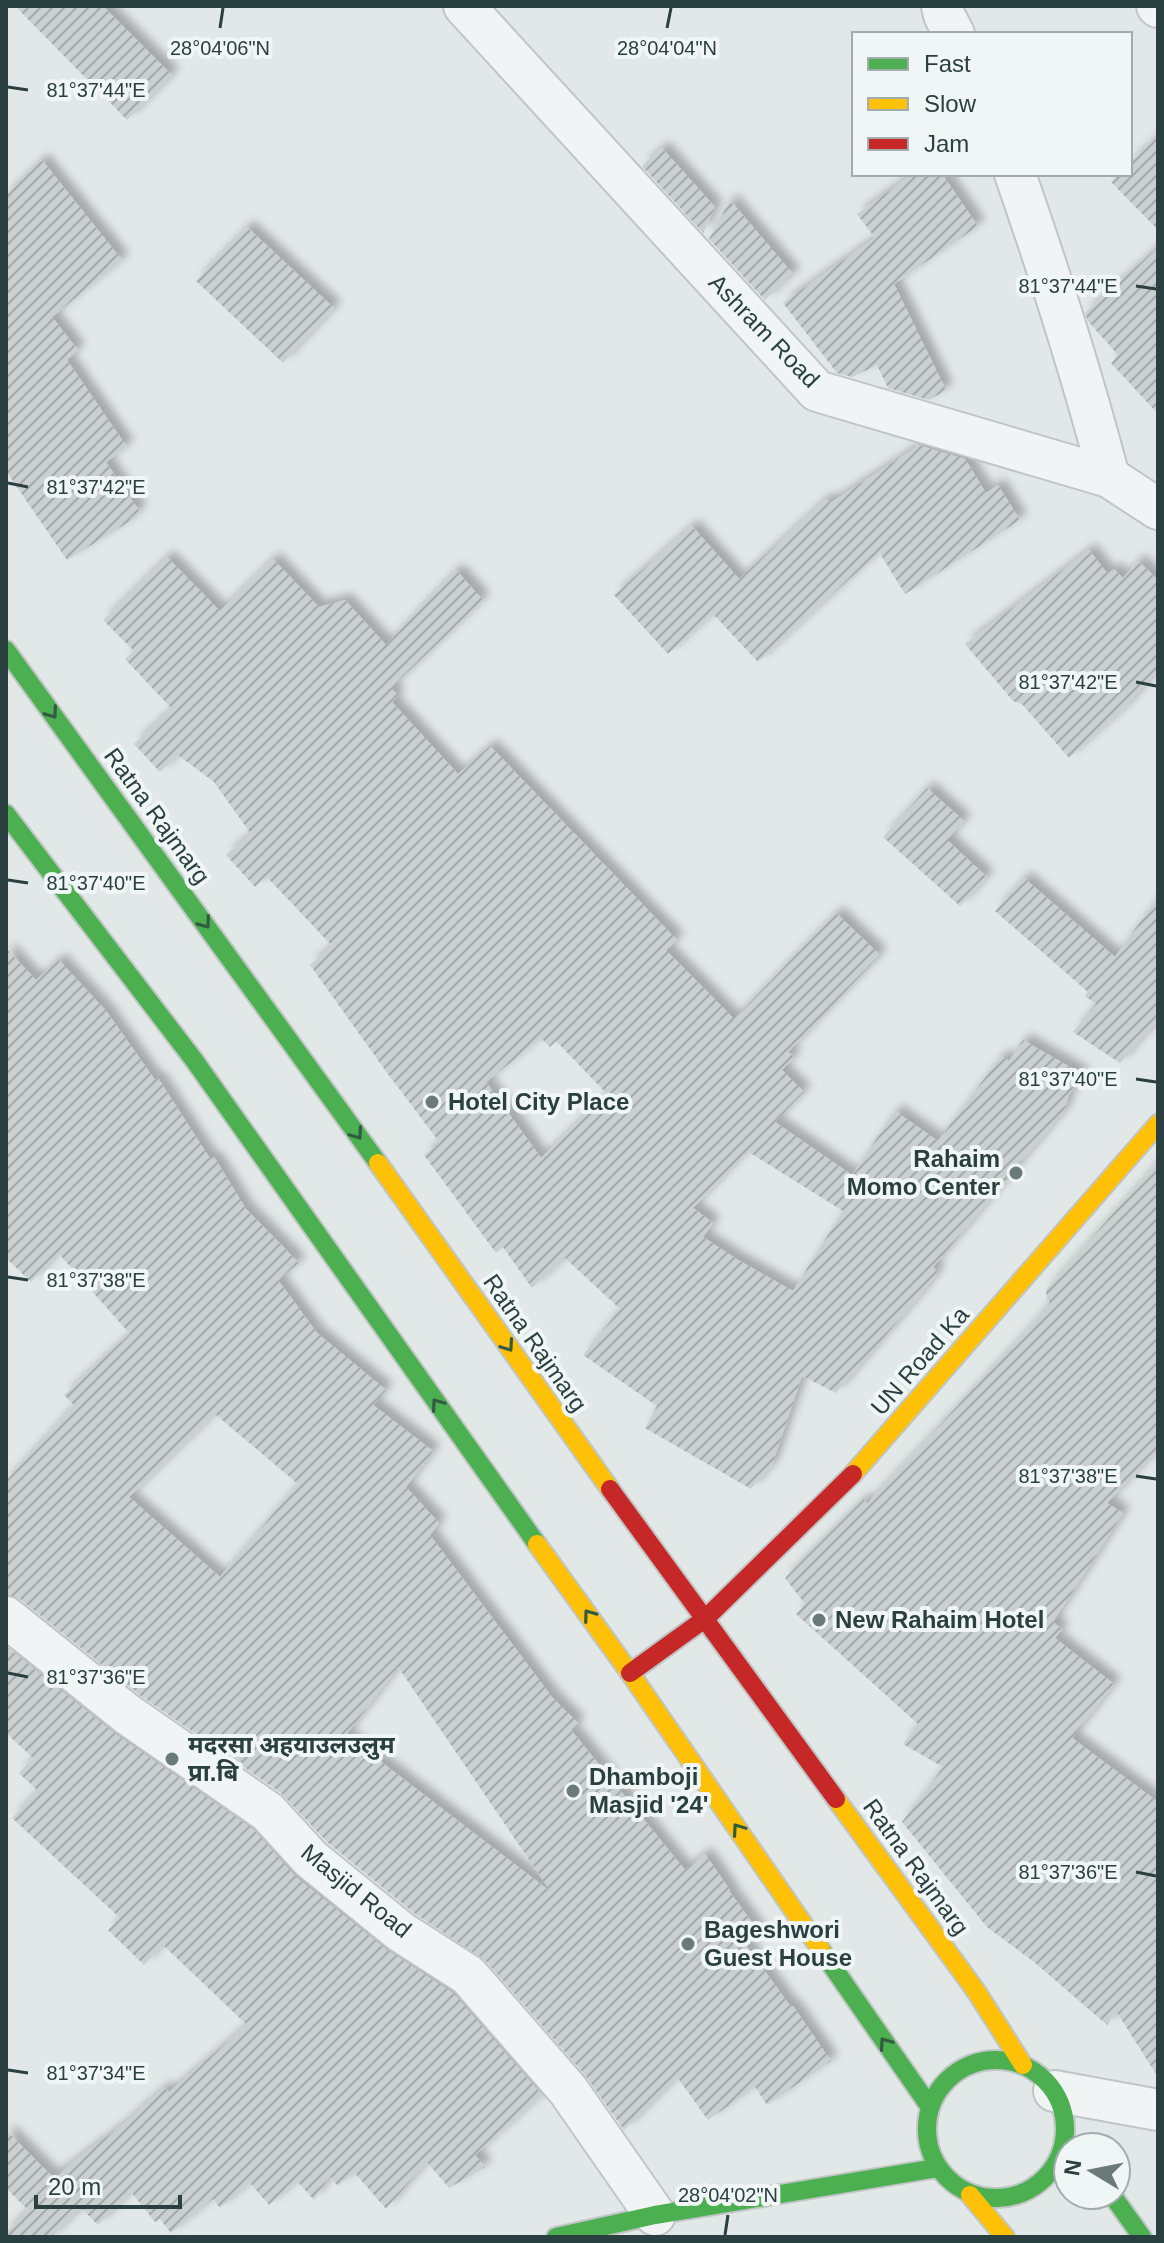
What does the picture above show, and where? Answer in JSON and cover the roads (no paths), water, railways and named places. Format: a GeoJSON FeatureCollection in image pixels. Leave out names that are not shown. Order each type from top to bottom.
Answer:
{"type":"FeatureCollection","features":[{"type":"Feature","properties":{"kind":"main road","name":"Ratna Rajmarg"},"geometry":{"type":"LineString","coordinates":[[6,650],[976,1991],[1023,2065],[1040,2075],[1054,2091]]}},
{"type":"Feature","properties":{"kind":"main road"},"geometry":{"type":"LineString","coordinates":[[6,814],[194,1060],[630,1673],[930,2107]]}},
{"type":"Feature","properties":{"kind":"main road","name":"UN Road Ka"},"geometry":{"type":"LineString","coordinates":[[630,1673],[706,1618],[844,1484],[1158,1124]]}},
{"type":"Feature","properties":{"kind":"main road"},"geometry":{"type":"LineString","coordinates":[[1005,2237],[970,2195],[952,2184],[937,2168],[929,2149],[926,2128],[930,2107],[940,2087],[957,2071],[978,2062],[1001,2059],[1023,2065]]}},
{"type":"Feature","properties":{"kind":"main road"},"geometry":{"type":"LineString","coordinates":[[970,2195],[992,2199],[1014,2197],[1035,2187],[1051,2172],[1062,2152],[1065,2129],[1062,2108],[1054,2091]]}},
{"type":"Feature","properties":{"kind":"main road"},"geometry":{"type":"LineString","coordinates":[[556,2237],[655,2215],[937,2168]]}},
{"type":"Feature","properties":{"kind":"main road"},"geometry":{"type":"LineString","coordinates":[[1123,2211],[1142,2237]]}},
{"type":"Feature","properties":{"kind":"street","name":"Ashram Road"},"geometry":{"type":"LineString","coordinates":[[464,6],[817,391],[1109,477],[1158,509]]}},
{"type":"Feature","properties":{"kind":"street"},"geometry":{"type":"LineString","coordinates":[[942,6],[953,32]]}},
{"type":"Feature","properties":{"kind":"street"},"geometry":{"type":"LineString","coordinates":[[1016,176],[1055,288],[1109,477]]}},
{"type":"Feature","properties":{"kind":"street","name":"Masjid Road"},"geometry":{"type":"LineString","coordinates":[[6,1617],[127,1714],[268,1812],[311,1859],[401,1932],[468,1975],[568,2090],[655,2215]]}},
{"type":"Feature","properties":{"kind":"street"},"geometry":{"type":"LineString","coordinates":[[1054,2091],[1158,2110]]}},
{"type":"Feature","properties":{"kind":"place","name":"Hotel City Place"},"geometry":{"type":"Point","coordinates":[432,1102]}},
{"type":"Feature","properties":{"kind":"place","name":"Rahaim Momo Center"},"geometry":{"type":"Point","coordinates":[1016,1173]}},
{"type":"Feature","properties":{"kind":"place","name":"New Rahaim Hotel"},"geometry":{"type":"Point","coordinates":[819,1620]}},
{"type":"Feature","properties":{"kind":"place","name":"मदरसा अहयाउलउलुम प्रा.बि"},"geometry":{"type":"Point","coordinates":[172,1759]}},
{"type":"Feature","properties":{"kind":"place","name":"Dhamboji Masjid '24'"},"geometry":{"type":"Point","coordinates":[573,1791]}},
{"type":"Feature","properties":{"kind":"place","name":"Bageshwori Guest House"},"geometry":{"type":"Point","coordinates":[688,1944]}}]}
